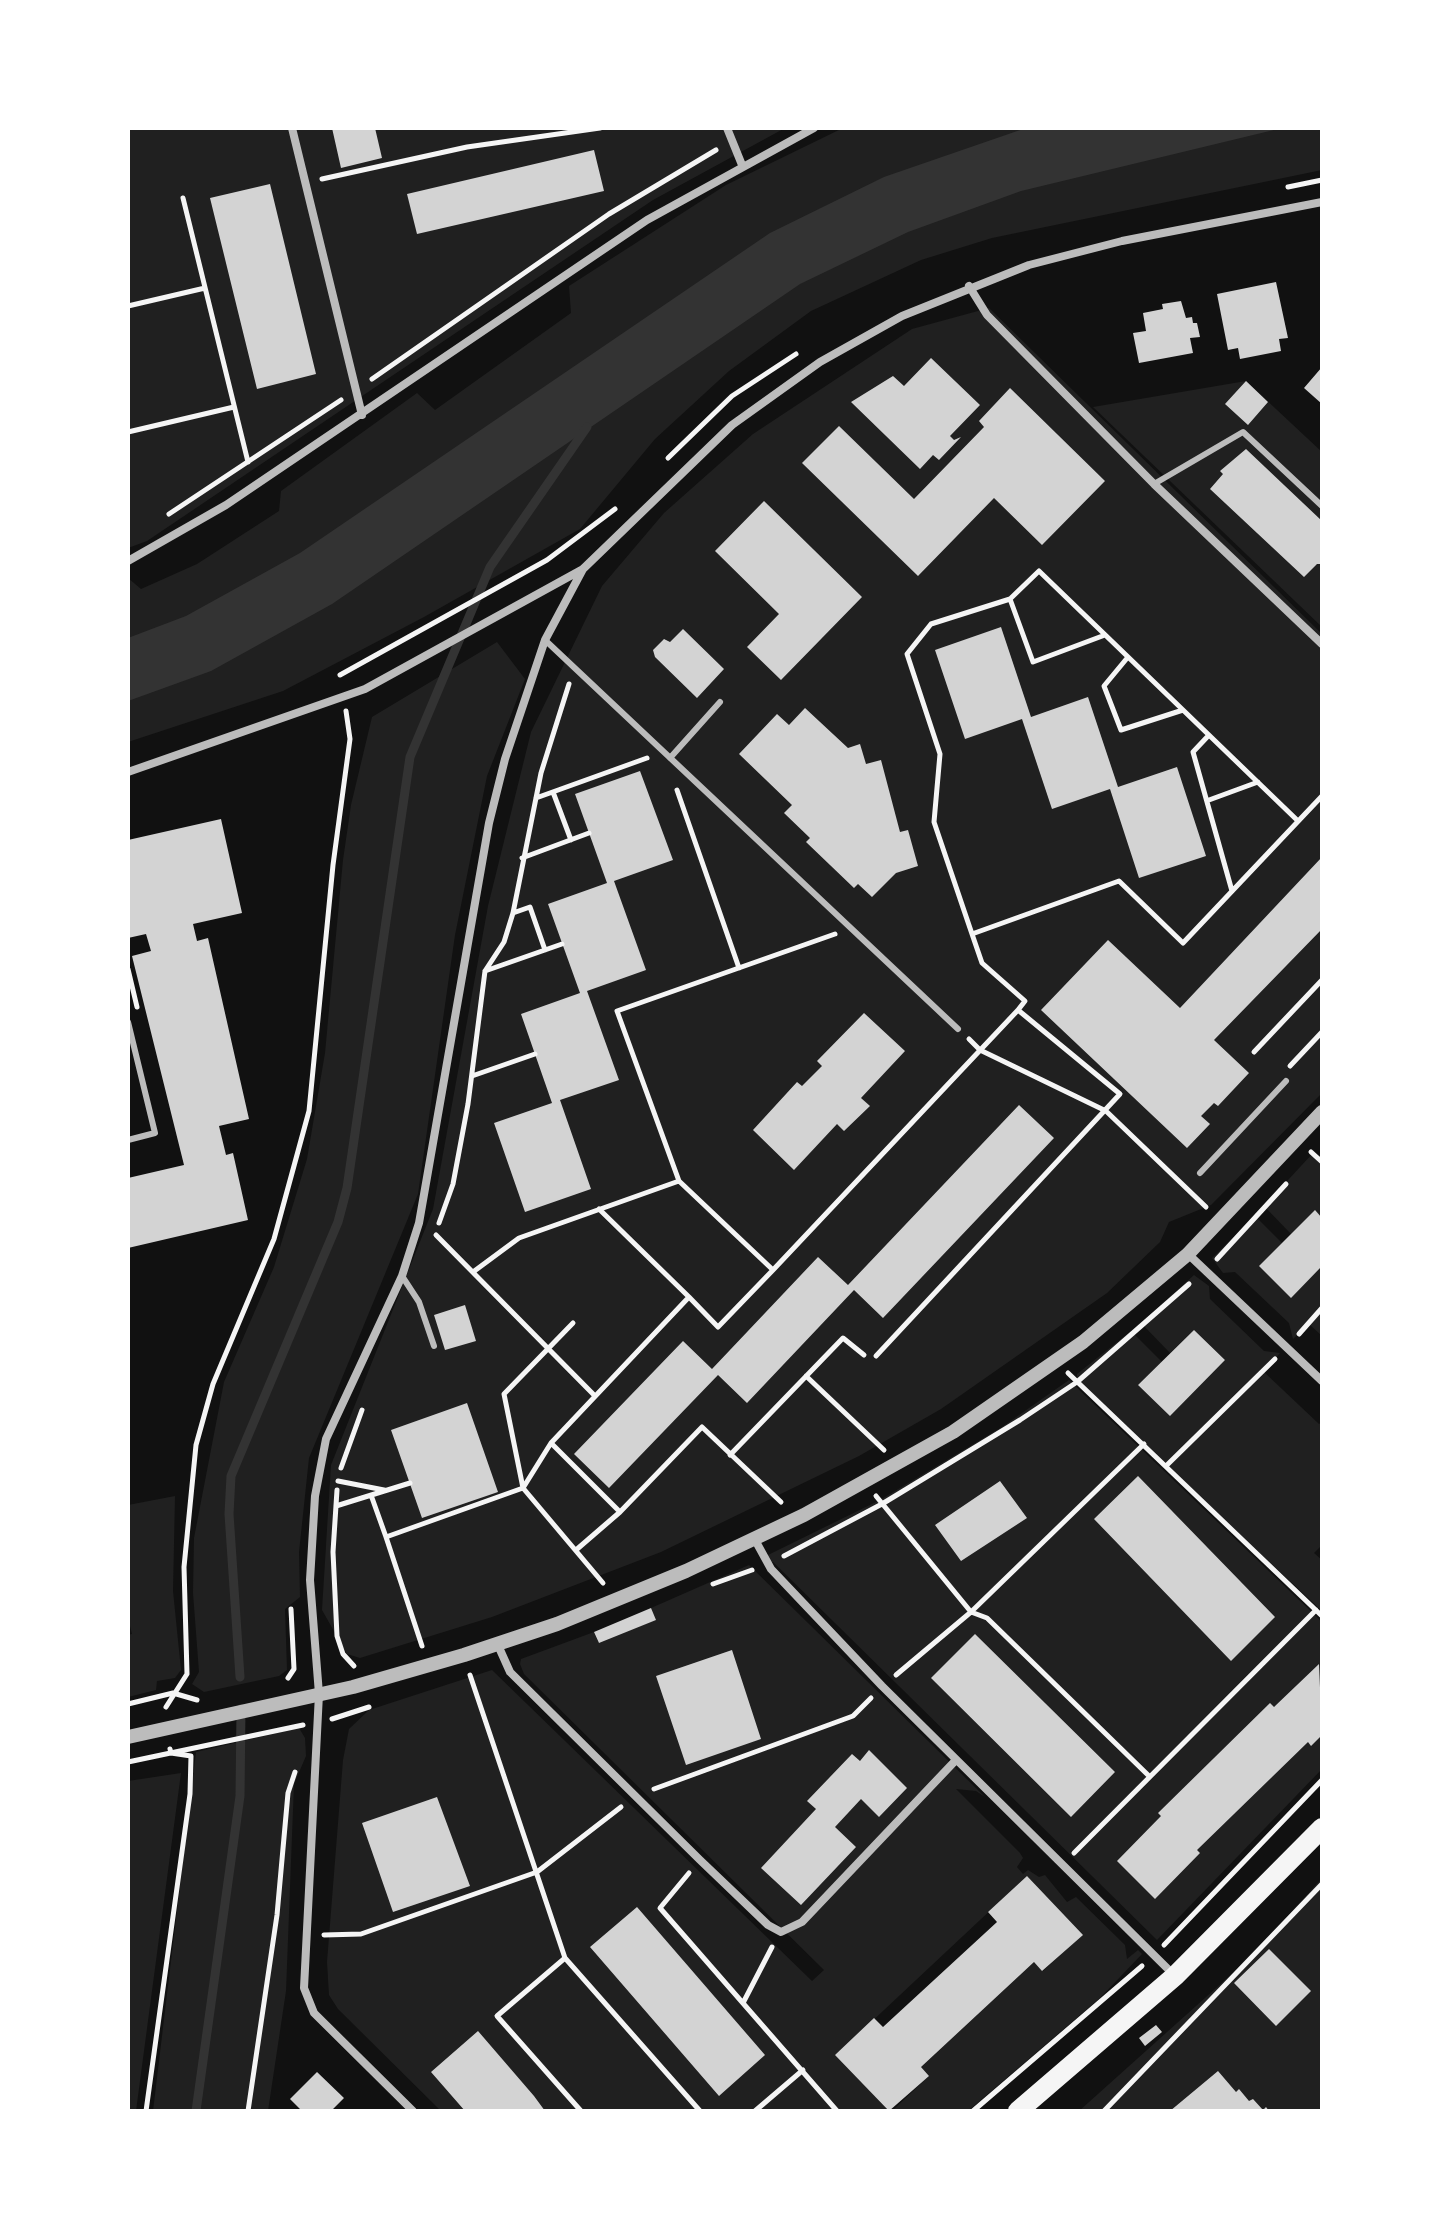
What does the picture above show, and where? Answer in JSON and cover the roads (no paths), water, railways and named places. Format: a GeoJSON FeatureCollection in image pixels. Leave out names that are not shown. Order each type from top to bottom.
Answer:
{"type":"FeatureCollection","features":[{"type":"Feature","properties":{"kind":"main road"},"geometry":{"type":"LineString","coordinates":[[1018,2111],[1175,1976],[1322,1828]]}},
{"type":"Feature","properties":{"kind":"street"},"geometry":{"type":"LineString","coordinates":[[292,128],[362,415]]}},
{"type":"Feature","properties":{"kind":"street"},"geometry":{"type":"LineString","coordinates":[[727,128],[742,165]]}},
{"type":"Feature","properties":{"kind":"street"},"geometry":{"type":"LineString","coordinates":[[128,561],[226,505],[362,415],[548,284],[647,220],[814,128]]}},
{"type":"Feature","properties":{"kind":"street"},"geometry":{"type":"LineString","coordinates":[[128,772],[365,689],[583,569],[732,425],[820,362],[902,316],[969,286],[1029,265],[1122,241],[1322,202]]}},
{"type":"Feature","properties":{"kind":"street"},"geometry":{"type":"LineString","coordinates":[[969,286],[987,315],[1154,484],[1322,644]]}},
{"type":"Feature","properties":{"kind":"street"},"geometry":{"type":"LineString","coordinates":[[413,2111],[309,2005],[304,1988],[319,1694],[310,1580],[318,1473],[339,1407],[402,1276],[419,1223],[489,823],[514,730],[545,640],[583,569]]}},
{"type":"Feature","properties":{"kind":"street"},"geometry":{"type":"LineString","coordinates":[[128,1737],[319,1694],[464,1655],[557,1624],[754,1538],[866,1482],[953,1432],[1123,1311],[1188,1254],[1322,1112]]}},
{"type":"Feature","properties":{"kind":"street"},"geometry":{"type":"LineString","coordinates":[[1188,1254],[1322,1381]]}},
{"type":"Feature","properties":{"kind":"street"},"geometry":{"type":"LineString","coordinates":[[754,1538],[771,1569],[882,1686],[1175,1976]]}},
{"type":"Feature","properties":{"kind":"street"},"geometry":{"type":"LineString","coordinates":[[497,1643],[510,1672],[700,1860],[768,1925],[781,1932],[802,1922],[955,1761]]}},
{"type":"Feature","properties":{"kind":"lane"},"geometry":{"type":"LineString","coordinates":[[1154,484],[1243,432],[1322,506]]}},
{"type":"Feature","properties":{"kind":"lane"},"geometry":{"type":"LineString","coordinates":[[545,640],[958,1029]]}},
{"type":"Feature","properties":{"kind":"lane"},"geometry":{"type":"LineString","coordinates":[[667,755],[720,702]]}},
{"type":"Feature","properties":{"kind":"lane"},"geometry":{"type":"LineString","coordinates":[[128,1022],[155,1133],[128,1140]]}},
{"type":"Feature","properties":{"kind":"lane"},"geometry":{"type":"LineString","coordinates":[[1200,1173],[1286,1081]]}},
{"type":"Feature","properties":{"kind":"lane"},"geometry":{"type":"LineString","coordinates":[[402,1276],[419,1302],[434,1346]]}},
{"type":"Feature","properties":{"kind":"waterway"},"geometry":{"type":"LineString","coordinates":[[240,1677],[229,1514],[231,1476],[338,1222],[347,1188],[410,757],[490,567],[587,427]]}},
{"type":"Feature","properties":{"kind":"waterway"},"geometry":{"type":"LineString","coordinates":[[196,2111],[240,1796],[241,1709]]}}]}
